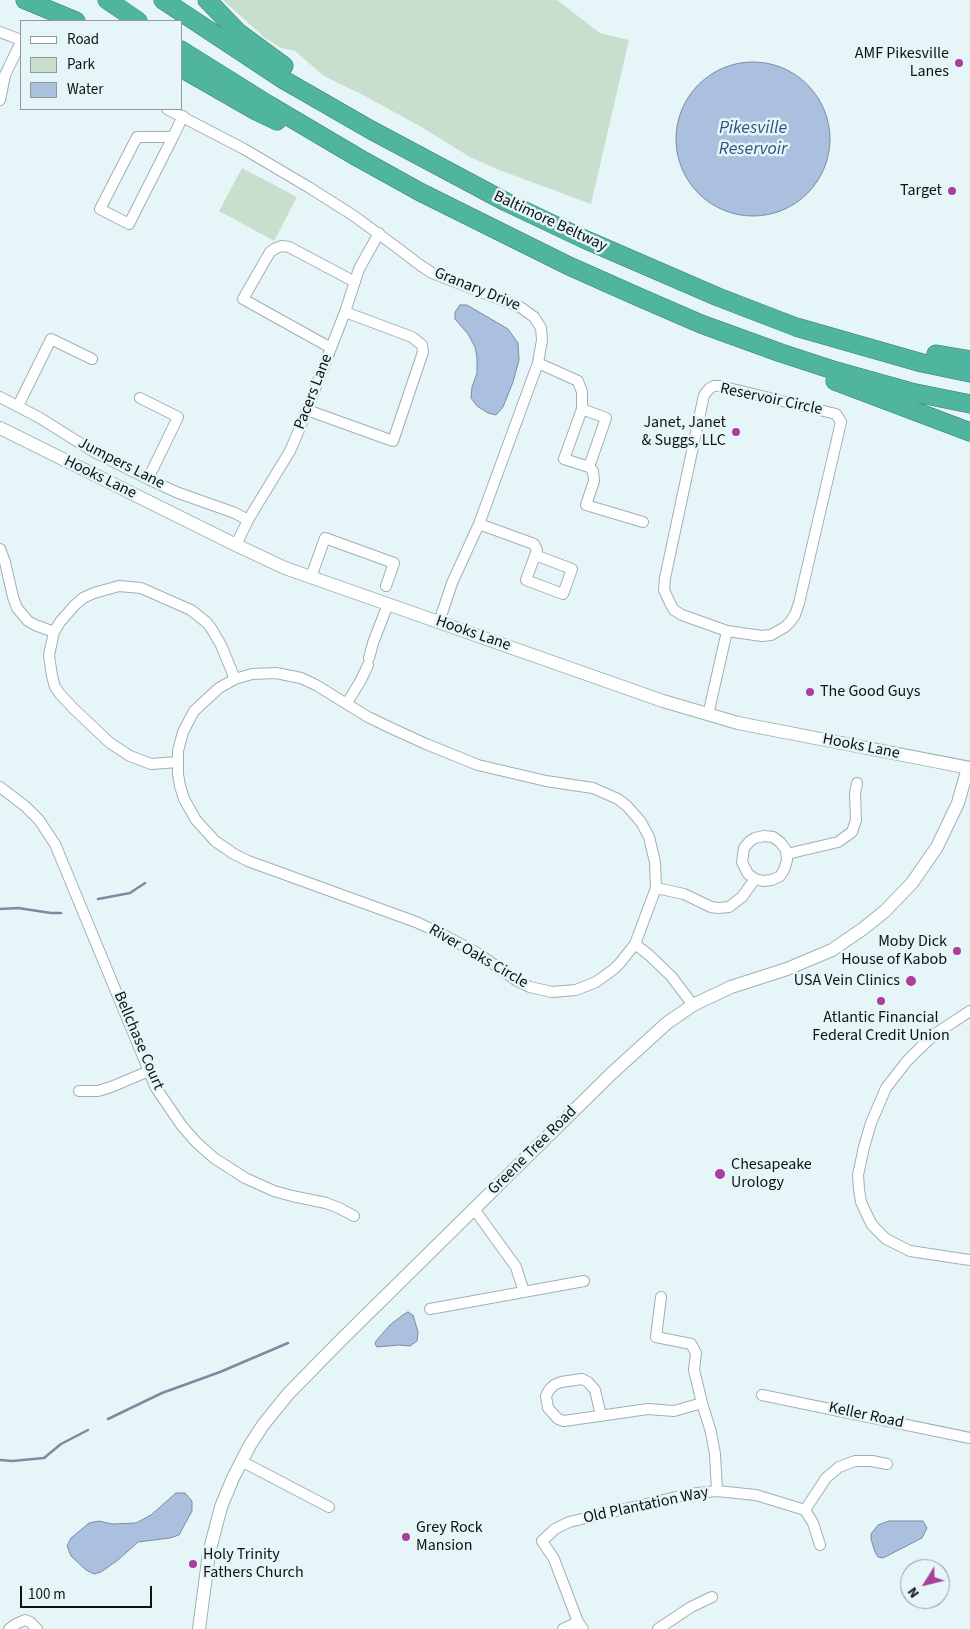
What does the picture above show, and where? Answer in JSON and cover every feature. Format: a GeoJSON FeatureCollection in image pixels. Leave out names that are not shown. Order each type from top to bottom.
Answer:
{"type":"FeatureCollection","features":[{"type":"Feature","properties":{"kind":"highway"},"geometry":{"type":"LineString","coordinates":[[25,0],[74,20]]}},
{"type":"Feature","properties":{"kind":"highway"},"geometry":{"type":"LineString","coordinates":[[106,0],[136,20]]}},
{"type":"Feature","properties":{"kind":"highway","name":"Baltimore Beltway"},"geometry":{"type":"LineString","coordinates":[[163,0],[284,80],[371,130],[506,202],[584,239],[718,297],[796,327],[912,361],[970,374]]}},
{"type":"Feature","properties":{"kind":"highway"},"geometry":{"type":"LineString","coordinates":[[207,0],[239,33],[371,130]]}},
{"type":"Feature","properties":{"kind":"highway","name":"Baltimore Beltway"},"geometry":{"type":"LineString","coordinates":[[182,51],[357,157],[420,192],[569,266],[700,324],[781,354],[911,392],[970,404]]}},
{"type":"Feature","properties":{"kind":"highway"},"geometry":{"type":"LineString","coordinates":[[182,69],[256,111],[357,157]]}},
{"type":"Feature","properties":{"kind":"highway"},"geometry":{"type":"LineString","coordinates":[[796,327],[970,360]]}},
{"type":"Feature","properties":{"kind":"highway"},"geometry":{"type":"LineString","coordinates":[[781,354],[833,380],[970,432]]}},
{"type":"Feature","properties":{"kind":"street"},"geometry":{"type":"LineString","coordinates":[[0,32],[20,41]]}},
{"type":"Feature","properties":{"kind":"street"},"geometry":{"type":"LineString","coordinates":[[0,100],[5,75],[20,43]]}},
{"type":"Feature","properties":{"kind":"street","name":"Granary Drive"},"geometry":{"type":"LineString","coordinates":[[169,110],[244,149],[310,188],[354,216],[432,273],[528,312],[537,321],[542,332],[538,364],[479,524],[452,583],[438,622]]}},
{"type":"Feature","properties":{"kind":"street"},"geometry":{"type":"LineString","coordinates":[[173,137],[137,137],[100,210],[128,224],[173,137],[183,116]]}},
{"type":"Feature","properties":{"kind":"street","name":"Pacers Lane"},"geometry":{"type":"LineString","coordinates":[[236,545],[248,520],[290,451],[345,312],[359,269],[379,234]]}},
{"type":"Feature","properties":{"kind":"street"},"geometry":{"type":"LineString","coordinates":[[331,348],[243,299],[270,252],[282,246],[289,247],[355,282]]}},
{"type":"Feature","properties":{"kind":"street"},"geometry":{"type":"LineString","coordinates":[[307,410],[392,441],[423,352],[422,345],[412,337],[345,312]]}},
{"type":"Feature","properties":{"kind":"street"},"geometry":{"type":"LineString","coordinates":[[18,406],[51,339],[92,359]]}},
{"type":"Feature","properties":{"kind":"street"},"geometry":{"type":"LineString","coordinates":[[538,364],[578,382],[582,392],[582,409],[564,458],[589,467],[594,476],[586,505],[643,522]]}},
{"type":"Feature","properties":{"kind":"street","name":"Reservoir Circle"},"geometry":{"type":"LineString","coordinates":[[714,386],[836,414],[841,422],[795,615],[785,627],[771,635],[762,636],[728,630],[674,610],[664,590],[704,395],[714,386]]}},
{"type":"Feature","properties":{"kind":"street","name":"Jumpers Lane"},"geometry":{"type":"LineString","coordinates":[[0,397],[94,452],[148,479],[195,499],[235,513],[248,520]]}},
{"type":"Feature","properties":{"kind":"street"},"geometry":{"type":"LineString","coordinates":[[140,398],[178,417],[148,479]]}},
{"type":"Feature","properties":{"kind":"street"},"geometry":{"type":"LineString","coordinates":[[582,409],[606,418],[589,467]]}},
{"type":"Feature","properties":{"kind":"street","name":"Hooks Lane"},"geometry":{"type":"LineString","coordinates":[[0,428],[272,562],[663,701],[708,715],[777,732],[969,768]]}},
{"type":"Feature","properties":{"kind":"street"},"geometry":{"type":"LineString","coordinates":[[479,524],[534,544],[537,547],[526,580],[563,594],[572,568],[535,555]]}},
{"type":"Feature","properties":{"kind":"street"},"geometry":{"type":"LineString","coordinates":[[311,577],[325,538],[394,563],[386,586]]}},
{"type":"Feature","properties":{"kind":"street"},"geometry":{"type":"LineString","coordinates":[[0,548],[2,562],[17,608],[35,626],[54,632]]}},
{"type":"Feature","properties":{"kind":"street"},"geometry":{"type":"LineString","coordinates":[[178,762],[151,764],[130,756],[110,743],[70,706],[60,694],[52,676],[49,655],[54,632],[66,614],[82,598],[104,589],[119,586],[141,588],[191,610],[206,622],[221,645],[234,678]]}},
{"type":"Feature","properties":{"kind":"street"},"geometry":{"type":"LineString","coordinates":[[347,703],[362,680],[373,643],[388,604]]}},
{"type":"Feature","properties":{"kind":"street"},"geometry":{"type":"LineString","coordinates":[[708,715],[728,630]]}},
{"type":"Feature","properties":{"kind":"street","name":"River Oaks Circle"},"geometry":{"type":"LineString","coordinates":[[264,673],[286,674],[316,685],[347,703],[393,729],[478,765],[546,781],[593,788],[618,799],[641,822],[649,837],[656,862],[656,888],[635,944],[614,970],[586,987],[576,990],[552,992],[530,987],[517,981],[479,954],[438,932],[416,922],[248,861],[223,847],[203,829],[190,810],[180,786],[178,762],[180,741],[189,720],[194,711],[213,693],[234,678],[264,673]]}},
{"type":"Feature","properties":{"kind":"street","name":"Greene Tree Road"},"geometry":{"type":"LineString","coordinates":[[199,1629],[205,1580],[221,1507],[241,1461],[263,1425],[306,1376],[474,1209],[645,1042],[667,1023],[693,1005],[731,987],[786,970],[820,956],[843,943],[876,919],[904,892],[928,862],[949,825],[969,768]]}},
{"type":"Feature","properties":{"kind":"street"},"geometry":{"type":"LineString","coordinates":[[787,854],[838,842],[852,832],[856,820],[855,794],[857,783]]}},
{"type":"Feature","properties":{"kind":"street","name":"Bellchase Court"},"geometry":{"type":"LineString","coordinates":[[0,787],[25,806],[39,820],[55,844],[156,1088],[182,1126],[214,1158],[245,1178],[274,1191],[326,1203],[354,1216]]}},
{"type":"Feature","properties":{"kind":"street"},"geometry":{"type":"LineString","coordinates":[[760,836],[773,837],[783,845],[787,854],[786,867],[780,876],[767,881],[755,879],[748,874],[742,862],[744,848],[750,841],[760,836]]}},
{"type":"Feature","properties":{"kind":"street"},"geometry":{"type":"LineString","coordinates":[[656,888],[684,894],[711,907],[723,908],[735,904],[742,898],[755,879]]}},
{"type":"Feature","properties":{"kind":"street"},"geometry":{"type":"LineString","coordinates":[[635,944],[671,976],[693,1005]]}},
{"type":"Feature","properties":{"kind":"street"},"geometry":{"type":"LineString","coordinates":[[970,1010],[935,1034],[907,1061],[886,1088],[871,1123],[858,1175],[862,1202],[868,1217],[872,1225],[886,1239],[910,1251],[970,1259]]}},
{"type":"Feature","properties":{"kind":"street"},"geometry":{"type":"LineString","coordinates":[[79,1091],[98,1091],[149,1071]]}},
{"type":"Feature","properties":{"kind":"street"},"geometry":{"type":"LineString","coordinates":[[474,1209],[516,1267],[524,1292]]}},
{"type":"Feature","properties":{"kind":"street"},"geometry":{"type":"LineString","coordinates":[[430,1309],[584,1281]]}},
{"type":"Feature","properties":{"kind":"street"},"geometry":{"type":"LineString","coordinates":[[661,1297],[656,1337],[691,1344],[696,1353],[694,1370],[716,1454],[717,1491]]}},
{"type":"Feature","properties":{"kind":"street"},"geometry":{"type":"LineString","coordinates":[[601,1416],[595,1390],[582,1378],[554,1385],[546,1396],[548,1408],[558,1419],[564,1421],[601,1416],[648,1409],[674,1411],[702,1404]]}},
{"type":"Feature","properties":{"kind":"street","name":"Keller Road"},"geometry":{"type":"LineString","coordinates":[[762,1395],[970,1438]]}},
{"type":"Feature","properties":{"kind":"street"},"geometry":{"type":"LineString","coordinates":[[241,1461],[329,1507]]}},
{"type":"Feature","properties":{"kind":"street"},"geometry":{"type":"LineString","coordinates":[[820,1545],[813,1522],[804,1510],[826,1478],[839,1467],[855,1461],[872,1461],[887,1464]]}},
{"type":"Feature","properties":{"kind":"street","name":"Old Plantation Way"},"geometry":{"type":"LineString","coordinates":[[581,1625],[554,1559],[542,1541],[555,1529],[569,1522],[690,1494],[717,1491],[756,1494],[804,1510]]}},
{"type":"Feature","properties":{"kind":"street"},"geometry":{"type":"LineString","coordinates":[[658,1629],[691,1607],[712,1597]]}},
{"type":"Feature","properties":{"kind":"street"},"geometry":{"type":"LineString","coordinates":[[9,1629],[25,1620],[37,1629]]}},
{"type":"Feature","properties":{"kind":"street"},"geometry":{"type":"LineString","coordinates":[[563,1629],[581,1625]]}},
{"type":"Feature","properties":{"kind":"green space"},"geometry":{"type":"Polygon","coordinates":[[[223,0],[557,0],[600,33],[629,40],[591,204],[499,170],[470,157],[369,98],[324,76],[295,51],[281,48],[265,38],[223,0]]]}},
{"type":"Feature","properties":{"kind":"green space"},"geometry":{"type":"Polygon","coordinates":[[[242,168],[297,197],[274,241],[219,211],[242,168]]]}},
{"type":"Feature","properties":{"kind":"water","name":"Pikesville Reservoir"},"geometry":{"type":"Polygon","coordinates":[[[753,62],[782,68],[796,75],[807,85],[817,96],[824,110],[830,139],[824,168],[817,182],[807,193],[796,203],[782,210],[753,216],[724,210],[710,203],[699,193],[689,182],[682,168],[676,139],[682,110],[689,96],[699,85],[710,75],[724,68],[753,62]]]}},
{"type":"Feature","properties":{"kind":"water"},"geometry":{"type":"Polygon","coordinates":[[[460,305],[467,305],[508,329],[518,343],[519,360],[513,382],[503,407],[496,415],[488,413],[477,406],[471,398],[472,387],[477,373],[477,357],[475,347],[468,334],[455,319],[455,312],[460,305]]]}},
{"type":"Feature","properties":{"kind":"water"},"geometry":{"type":"Polygon","coordinates":[[[408,1312],[413,1315],[418,1332],[417,1341],[410,1346],[377,1347],[376,1341],[390,1325],[408,1312]]]}},
{"type":"Feature","properties":{"kind":"water"},"geometry":{"type":"Polygon","coordinates":[[[176,1493],[185,1493],[192,1501],[192,1511],[179,1535],[138,1542],[118,1560],[101,1572],[94,1574],[86,1570],[71,1556],[67,1546],[71,1538],[89,1523],[99,1521],[112,1524],[136,1523],[151,1515],[176,1493]]]}},
{"type":"Feature","properties":{"kind":"water"},"geometry":{"type":"Polygon","coordinates":[[[889,1521],[923,1521],[927,1528],[922,1538],[883,1558],[878,1557],[871,1534],[878,1525],[889,1521]]]}},
{"type":"Feature","properties":{"kind":"waterway"},"geometry":{"type":"LineString","coordinates":[[98,899],[130,893],[145,883]]}},
{"type":"Feature","properties":{"kind":"waterway"},"geometry":{"type":"LineString","coordinates":[[0,909],[18,908],[61,913]]}},
{"type":"Feature","properties":{"kind":"waterway"},"geometry":{"type":"LineString","coordinates":[[108,1419],[162,1393],[220,1372],[288,1343]]}},
{"type":"Feature","properties":{"kind":"waterway"},"geometry":{"type":"LineString","coordinates":[[0,1460],[12,1461],[44,1458],[61,1444],[88,1430]]}},
{"type":"Feature","properties":{"kind":"place","name":"AMF Pikesville Lanes"},"geometry":{"type":"Point","coordinates":[959,63]}},
{"type":"Feature","properties":{"kind":"place","name":"Target"},"geometry":{"type":"Point","coordinates":[952,191]}},
{"type":"Feature","properties":{"kind":"place","name":"Janet, Janet & Suggs, LLC"},"geometry":{"type":"Point","coordinates":[736,432]}},
{"type":"Feature","properties":{"kind":"place","name":"The Good Guys"},"geometry":{"type":"Point","coordinates":[810,692]}},
{"type":"Feature","properties":{"kind":"place","name":"Moby Dick House of Kabob"},"geometry":{"type":"Point","coordinates":[957,951]}},
{"type":"Feature","properties":{"kind":"place","name":"USA Vein Clinics"},"geometry":{"type":"Point","coordinates":[911,981]}},
{"type":"Feature","properties":{"kind":"place","name":"Atlantic Financial Federal Credit Union"},"geometry":{"type":"Point","coordinates":[881,1001]}},
{"type":"Feature","properties":{"kind":"place","name":"Chesapeake Urology"},"geometry":{"type":"Point","coordinates":[720,1174]}},
{"type":"Feature","properties":{"kind":"place","name":"Grey Rock Mansion"},"geometry":{"type":"Point","coordinates":[406,1537]}},
{"type":"Feature","properties":{"kind":"place","name":"Holy Trinity Fathers Church"},"geometry":{"type":"Point","coordinates":[193,1564]}}]}
